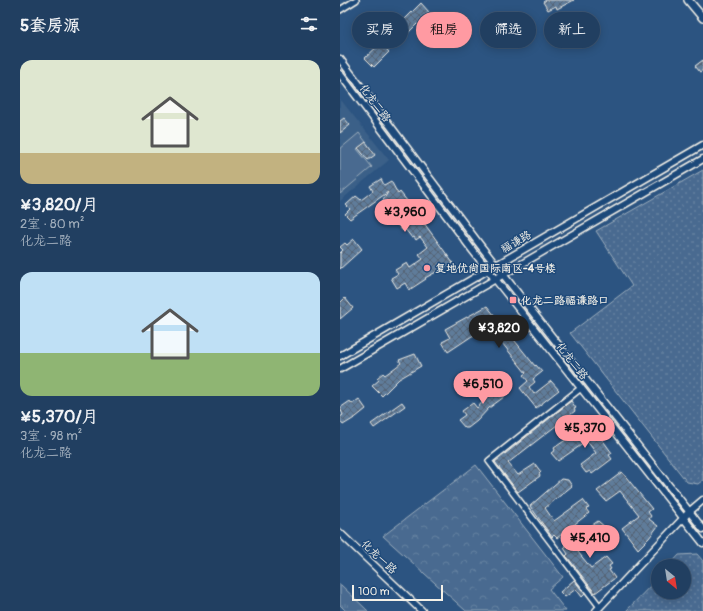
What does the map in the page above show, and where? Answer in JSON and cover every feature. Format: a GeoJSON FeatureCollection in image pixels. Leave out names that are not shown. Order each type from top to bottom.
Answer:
{"type":"FeatureCollection","features":[{"type":"Feature","properties":{"kind":"main road"},"geometry":{"type":"LineString","coordinates":[[688,0],[703,18]]}},
{"type":"Feature","properties":{"kind":"street"},"geometry":{"type":"LineString","coordinates":[[340,10],[356,0]]}},
{"type":"Feature","properties":{"kind":"street","name":"化龙二路"},"geometry":{"type":"LineString","coordinates":[[340,59],[496,265],[703,529]]}},
{"type":"Feature","properties":{"kind":"street","name":"化龙二路"},"geometry":{"type":"LineString","coordinates":[[340,74],[488,270],[703,543]]}},
{"type":"Feature","properties":{"kind":"street","name":"福谦路"},"geometry":{"type":"LineString","coordinates":[[340,356],[703,145]]}},
{"type":"Feature","properties":{"kind":"street","name":"福谦路"},"geometry":{"type":"LineString","coordinates":[[340,369],[703,159]]}},
{"type":"Feature","properties":{"kind":"street"},"geometry":{"type":"LineString","coordinates":[[580,388],[489,461],[598,609],[683,518],[703,500]]}},
{"type":"Feature","properties":{"kind":"street","name":"化龙一路"},"geometry":{"type":"LineString","coordinates":[[340,533],[422,611]]}},
{"type":"Feature","properties":{"kind":"shaded area"},"geometry":{"type":"Polygon","coordinates":[[[340,99],[389,160],[340,201],[340,99]]]}},
{"type":"Feature","properties":{"kind":"green space"},"geometry":{"type":"Polygon","coordinates":[[[359,133],[366,142],[357,149],[372,167],[340,194],[340,149],[359,133]]]}},
{"type":"Feature","properties":{"kind":"green space"},"geometry":{"type":"Polygon","coordinates":[[[703,170],[703,480],[698,484],[687,482],[570,333],[632,286],[596,231],[703,170]]]}},
{"type":"Feature","properties":{"kind":"green space"},"geometry":{"type":"Polygon","coordinates":[[[476,465],[563,577],[549,589],[566,611],[466,611],[383,536],[476,465]]]}},
{"type":"Feature","properties":{"kind":"green space"},"geometry":{"type":"Polygon","coordinates":[[[697,554],[703,561],[703,611],[626,611],[651,585],[651,599],[691,599],[691,559],[675,559],[679,555],[697,554]]]}},
{"type":"Feature","properties":{"kind":"green space"},"geometry":{"type":"Polygon","coordinates":[[[340,584],[368,611],[346,611],[340,605],[340,584]]]}},
{"type":"Feature","properties":{"kind":"building"},"geometry":{"type":"Polygon","coordinates":[[[546,0],[574,0],[557,9],[556,6],[548,10],[543,2],[546,0]]]}},
{"type":"Feature","properties":{"kind":"building"},"geometry":{"type":"Polygon","coordinates":[[[421,3],[429,12],[416,12],[416,25],[408,33],[408,16],[421,3]]]}},
{"type":"Feature","properties":{"kind":"building"},"geometry":{"type":"Polygon","coordinates":[[[376,48],[385,48],[389,52],[374,67],[365,58],[376,48]]]}},
{"type":"Feature","properties":{"kind":"building"},"geometry":{"type":"Polygon","coordinates":[[[703,60],[703,70],[700,72],[695,66],[703,60]]]}},
{"type":"Feature","properties":{"kind":"building"},"geometry":{"type":"Polygon","coordinates":[[[344,118],[350,125],[340,133],[340,121],[344,118]]]}},
{"type":"Feature","properties":{"kind":"building"},"geometry":{"type":"Polygon","coordinates":[[[366,142],[375,155],[368,160],[358,148],[366,142]]]}},
{"type":"Feature","properties":{"kind":"building"},"geometry":{"type":"Polygon","coordinates":[[[381,179],[384,185],[391,181],[398,194],[400,192],[416,212],[453,263],[425,278],[426,279],[409,290],[405,283],[397,288],[391,278],[398,274],[395,270],[407,263],[410,268],[423,259],[419,254],[428,247],[420,237],[416,240],[414,237],[412,238],[405,229],[403,231],[395,223],[391,225],[378,209],[388,192],[350,219],[345,214],[350,209],[346,205],[356,196],[361,200],[373,191],[370,186],[381,179]]]}},
{"type":"Feature","properties":{"kind":"building"},"geometry":{"type":"Polygon","coordinates":[[[354,239],[362,249],[340,269],[340,253],[343,250],[340,247],[345,243],[347,245],[354,239]]]}},
{"type":"Feature","properties":{"kind":"building"},"geometry":{"type":"Polygon","coordinates":[[[345,298],[353,308],[340,319],[340,303],[345,298]]]}},
{"type":"Feature","properties":{"kind":"building"},"geometry":{"type":"Polygon","coordinates":[[[487,306],[535,366],[536,365],[542,372],[533,379],[535,382],[529,387],[534,394],[551,381],[559,390],[536,408],[520,388],[528,381],[523,375],[526,373],[498,338],[496,340],[491,331],[472,336],[448,352],[442,342],[450,338],[445,329],[487,306]]]}},
{"type":"Feature","properties":{"kind":"building"},"geometry":{"type":"Polygon","coordinates":[[[415,354],[421,366],[399,379],[382,396],[372,386],[379,380],[377,378],[383,373],[385,375],[401,363],[399,360],[415,354]]]}},
{"type":"Feature","properties":{"kind":"building"},"geometry":{"type":"Polygon","coordinates":[[[504,381],[508,391],[504,397],[489,408],[477,421],[468,428],[465,428],[458,420],[465,415],[462,411],[473,403],[477,408],[488,396],[484,393],[494,383],[498,387],[504,381]]]}},
{"type":"Feature","properties":{"kind":"building"},"geometry":{"type":"Polygon","coordinates":[[[359,399],[366,409],[343,425],[340,421],[340,417],[343,415],[340,408],[350,401],[352,404],[359,399]]]}},
{"type":"Feature","properties":{"kind":"building"},"geometry":{"type":"Polygon","coordinates":[[[571,401],[576,408],[574,409],[575,411],[508,463],[518,475],[535,464],[541,472],[539,474],[540,476],[518,492],[495,462],[571,401]]]}},
{"type":"Feature","properties":{"kind":"building"},"geometry":{"type":"Polygon","coordinates":[[[402,402],[405,406],[374,428],[371,424],[402,402]]]}},
{"type":"Feature","properties":{"kind":"building"},"geometry":{"type":"Polygon","coordinates":[[[587,425],[598,436],[599,435],[612,453],[609,455],[612,459],[592,474],[590,471],[586,473],[580,465],[596,453],[587,441],[558,461],[551,453],[555,450],[554,448],[587,425]]]}},
{"type":"Feature","properties":{"kind":"building"},"geometry":{"type":"Polygon","coordinates":[[[622,472],[652,509],[648,512],[651,516],[649,519],[658,526],[638,549],[622,528],[639,515],[620,491],[606,501],[597,491],[622,472]]]}},
{"type":"Feature","properties":{"kind":"building"},"geometry":{"type":"Polygon","coordinates":[[[561,479],[568,480],[572,486],[545,508],[554,521],[583,500],[589,508],[586,509],[589,513],[557,538],[554,535],[552,537],[530,506],[561,479]]]}},
{"type":"Feature","properties":{"kind":"building"},"geometry":{"type":"Polygon","coordinates":[[[598,521],[606,528],[578,552],[591,568],[606,557],[612,564],[609,566],[611,569],[609,570],[615,578],[595,593],[566,556],[568,554],[564,548],[566,546],[565,544],[598,521]]]}},
{"type":"Feature","properties":{"kind":"building"},"geometry":{"type":"Polygon","coordinates":[[[574,580],[585,594],[582,597],[576,589],[565,597],[560,592],[574,580]]]}},
{"type":"Feature","properties":{"kind":"place","name":"复地优尚国际南区-4号楼"},"geometry":{"type":"Point","coordinates":[427,268]}},
{"type":"Feature","properties":{"kind":"place","name":"化龙二路福谦路口"},"geometry":{"type":"Point","coordinates":[513,300]}}]}
